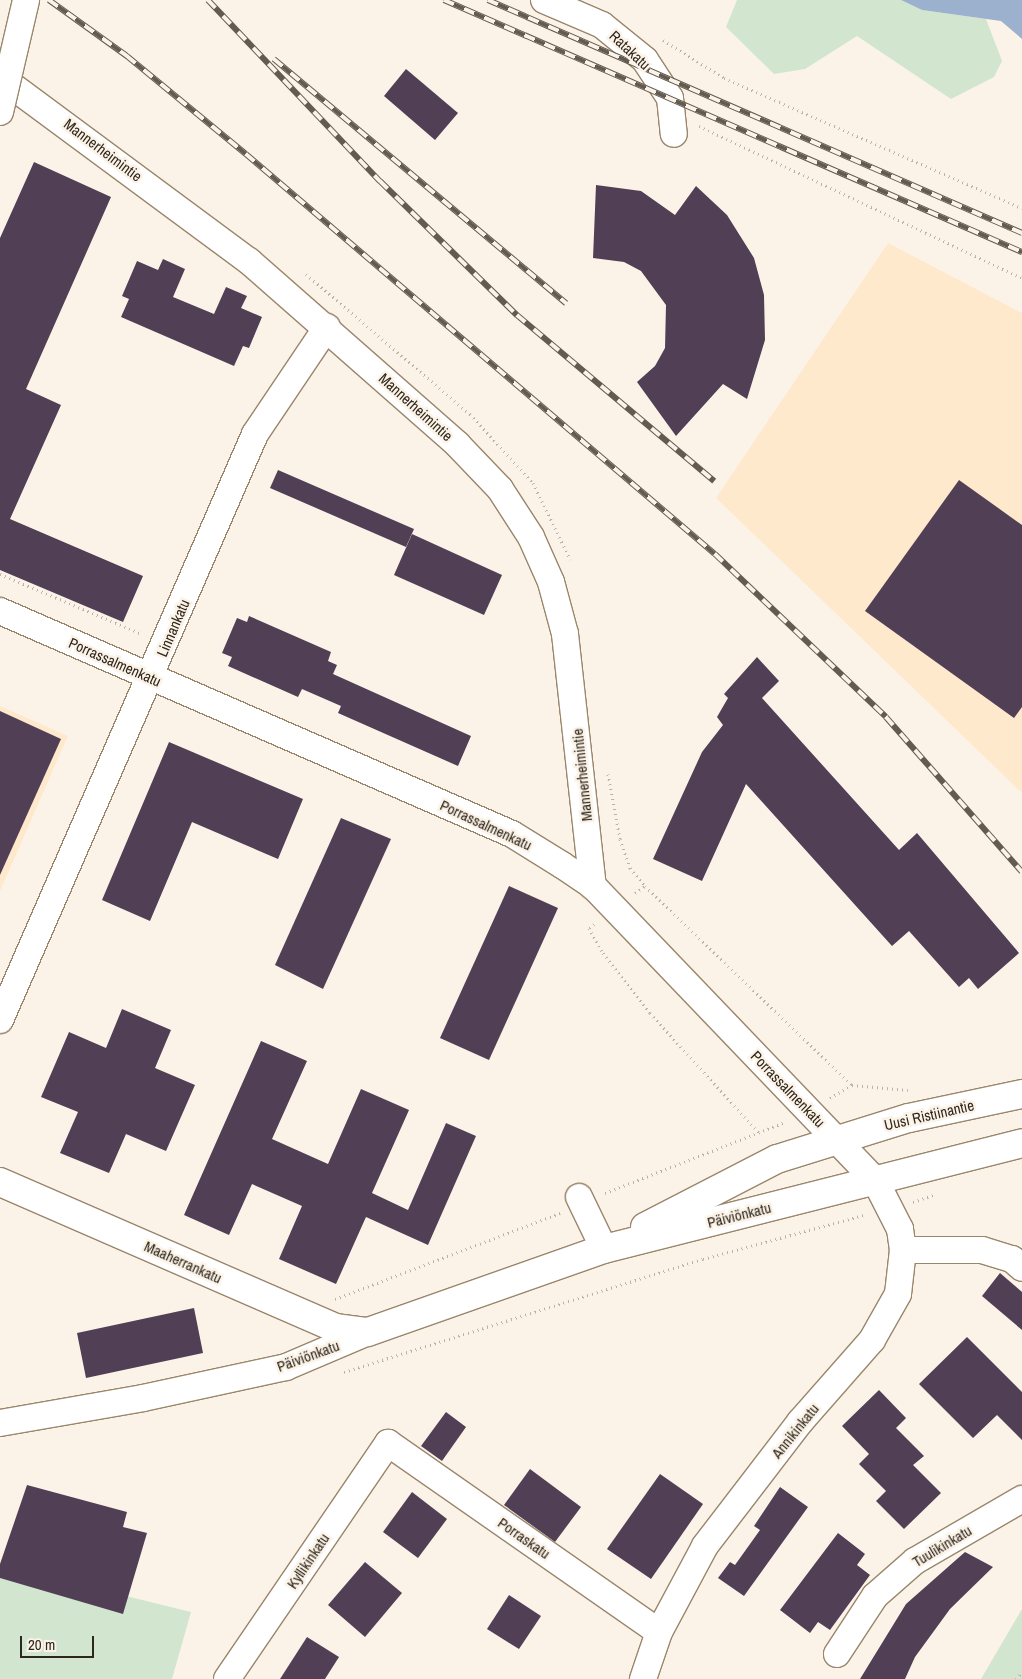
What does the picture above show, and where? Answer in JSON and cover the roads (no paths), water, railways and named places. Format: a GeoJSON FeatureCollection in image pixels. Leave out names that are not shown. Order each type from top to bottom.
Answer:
{"type":"FeatureCollection","features":[{"type":"Feature","properties":{"kind":"main road","name":"Uusi Ristiinantie"},"geometry":{"type":"LineString","coordinates":[[836,1139],[909,1118],[1022,1094]]}},
{"type":"Feature","properties":{"kind":"main road","name":"Päiviönkatu"},"geometry":{"type":"LineString","coordinates":[[604,1248],[777,1159],[836,1139]]}},
{"type":"Feature","properties":{"kind":"main road"},"geometry":{"type":"LineString","coordinates":[[875,1180],[1022,1143]]}},
{"type":"Feature","properties":{"kind":"main road","name":"Päiviönkatu"},"geometry":{"type":"LineString","coordinates":[[368,1332],[604,1248],[875,1180]]}},
{"type":"Feature","properties":{"kind":"main road","name":"Maaherrankatu"},"geometry":{"type":"LineString","coordinates":[[0,1182],[335,1328],[368,1332]]}},
{"type":"Feature","properties":{"kind":"street"},"geometry":{"type":"LineString","coordinates":[[0,112],[26,0]]}},
{"type":"Feature","properties":{"kind":"street","name":"Ratakatu"},"geometry":{"type":"LineString","coordinates":[[544,0],[602,25],[645,60],[670,98],[673,124]]}},
{"type":"Feature","properties":{"kind":"street","name":"Mannerheimintie"},"geometry":{"type":"LineString","coordinates":[[0,77],[234,249],[327,327],[457,444],[500,489],[531,537],[551,582],[565,634],[593,886]]}},
{"type":"Feature","properties":{"kind":"street","name":"Linnankatu"},"geometry":{"type":"LineString","coordinates":[[0,1020],[151,678],[254,434],[327,327]]}},
{"type":"Feature","properties":{"kind":"street","name":"Porrassalmenkatu"},"geometry":{"type":"LineString","coordinates":[[0,611],[512,834],[593,886],[875,1180]]}},
{"type":"Feature","properties":{"kind":"street","name":"Annikinkatu"},"geometry":{"type":"LineString","coordinates":[[643,1679],[659,1632],[705,1546],[800,1422],[872,1340],[898,1294],[903,1250],[892,1209],[875,1180]]}},
{"type":"Feature","properties":{"kind":"street"},"geometry":{"type":"LineString","coordinates":[[581,1201],[604,1248]]}},
{"type":"Feature","properties":{"kind":"street"},"geometry":{"type":"LineString","coordinates":[[903,1250],[982,1250],[1012,1259],[1022,1268]]}},
{"type":"Feature","properties":{"kind":"street","name":"Päiviönkatu"},"geometry":{"type":"LineString","coordinates":[[0,1423],[143,1398],[286,1366],[368,1332]]}},
{"type":"Feature","properties":{"kind":"street","name":"Porraskatu"},"geometry":{"type":"LineString","coordinates":[[388,1443],[659,1632]]}},
{"type":"Feature","properties":{"kind":"street","name":"Kyllikinkatu"},"geometry":{"type":"LineString","coordinates":[[227,1679],[388,1443]]}},
{"type":"Feature","properties":{"kind":"street","name":"Tuulikinkatu"},"geometry":{"type":"LineString","coordinates":[[837,1654],[875,1596],[914,1561],[1022,1499]]}},
{"type":"Feature","properties":{"kind":"water"},"geometry":{"type":"Polygon","coordinates":[[[901,0],[1022,0],[1022,39],[1001,21],[922,10],[901,0]]]}},
{"type":"Feature","properties":{"kind":"railway"},"geometry":{"type":"LineString","coordinates":[[49,0],[127,56],[246,154],[715,554],[886,717],[1022,872]]}},
{"type":"Feature","properties":{"kind":"railway"},"geometry":{"type":"LineString","coordinates":[[208,0],[380,181],[517,315],[714,481]]}},
{"type":"Feature","properties":{"kind":"railway"},"geometry":{"type":"LineString","coordinates":[[444,0],[1022,252]]}},
{"type":"Feature","properties":{"kind":"railway"},"geometry":{"type":"LineString","coordinates":[[488,0],[1022,233]]}},
{"type":"Feature","properties":{"kind":"railway"},"geometry":{"type":"LineString","coordinates":[[274,59],[566,303]]}}]}
